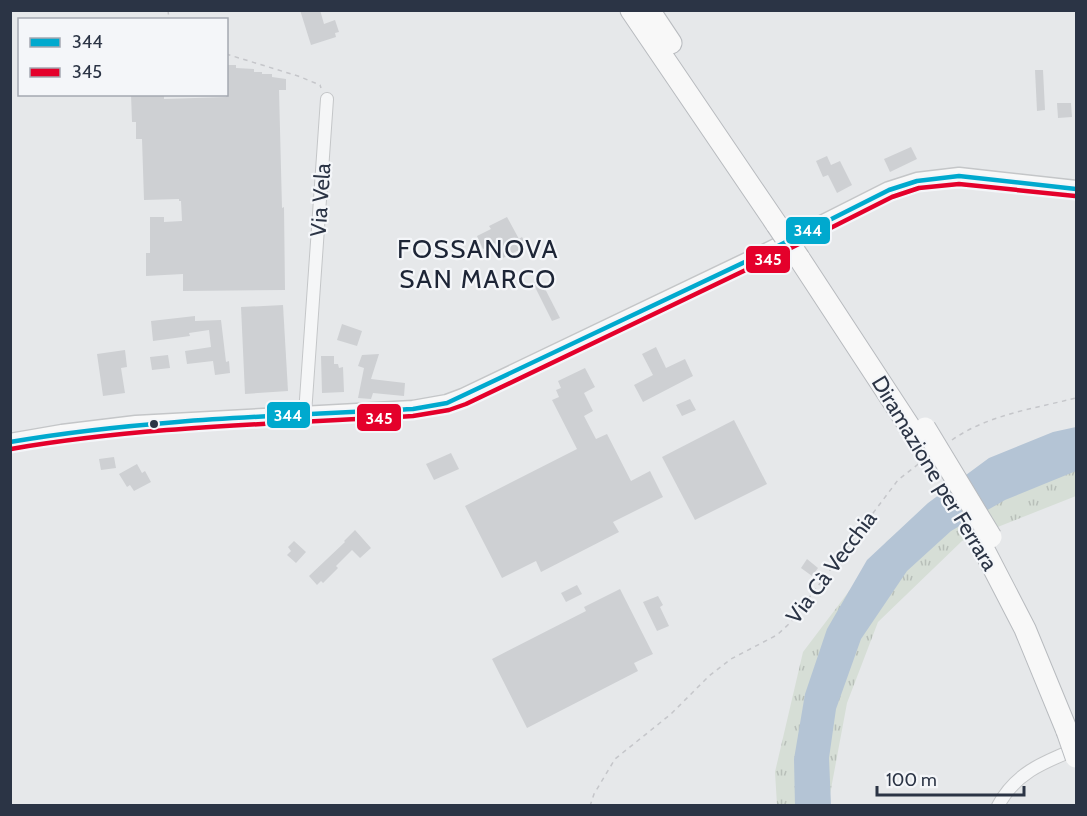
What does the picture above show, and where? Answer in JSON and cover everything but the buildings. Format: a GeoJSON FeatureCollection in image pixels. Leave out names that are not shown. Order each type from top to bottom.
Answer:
{"type":"FeatureCollection","features":[{"type":"Feature","properties":{"kind":"highway"},"geometry":{"type":"LineString","coordinates":[[631,10],[768,202]]}},
{"type":"Feature","properties":{"kind":"highway"},"geometry":{"type":"LineString","coordinates":[[649,10],[768,202]]}},
{"type":"Feature","properties":{"kind":"highway","name":"Diramazione per Ferrara"},"geometry":{"type":"LineString","coordinates":[[768,202],[920,431],[1045,646],[1073,735],[1077,757]]}},
{"type":"Feature","properties":{"kind":"main road"},"geometry":{"type":"LineString","coordinates":[[10,442],[62,432],[136,424],[412,409],[447,404],[758,256],[870,199],[917,181],[959,176],[1077,189]]}},
{"type":"Feature","properties":{"kind":"street","name":"Via Vela"},"geometry":{"type":"LineString","coordinates":[[304,414],[327,99]]}},
{"type":"Feature","properties":{"kind":"street"},"geometry":{"type":"LineString","coordinates":[[998,806],[1012,784],[1073,735]]}},
{"type":"Feature","properties":{"kind":"path"},"geometry":{"type":"LineString","coordinates":[[228,55],[320,85],[327,99]]}},
{"type":"Feature","properties":{"kind":"path"},"geometry":{"type":"LineString","coordinates":[[947,443],[986,423],[1077,398]]}},
{"type":"Feature","properties":{"kind":"path","name":"Via Cà Vecchia"},"geometry":{"type":"LineString","coordinates":[[590,806],[594,794],[615,759],[671,714],[709,675],[731,658],[777,635],[790,623],[898,480],[930,455]]}},
{"type":"Feature","properties":{"kind":"green space"},"geometry":{"type":"Polygon","coordinates":[[[1076,431],[1076,496],[962,541],[878,622],[847,703],[828,805],[777,805],[775,772],[803,652],[887,541],[966,480],[1076,431]]]}},
{"type":"Feature","properties":{"kind":"water"},"geometry":{"type":"Polygon","coordinates":[[[1076,427],[1076,471],[1005,500],[951,531],[907,571],[861,639],[836,709],[829,758],[831,805],[795,806],[794,759],[805,694],[827,629],[867,560],[928,503],[989,458],[1053,432],[1076,427]]]}},
{"type":"Feature","properties":{"kind":"transit line","name":"344"},"geometry":{"type":"LineString","coordinates":[[10,442],[160,423],[413,409],[447,403],[768,251],[889,190],[917,181],[959,176],[1076,189]]}},
{"type":"Feature","properties":{"kind":"transit line","name":"345"},"geometry":{"type":"LineString","coordinates":[[11,449],[111,435],[413,416],[449,410],[466,404],[771,258],[892,197],[919,188],[959,184],[1075,196]]}},
{"type":"Feature","properties":{"kind":"district","name":"FOSSANOVA SAN MARCO"},"geometry":{"type":"Point","coordinates":[478,264]}}]}
